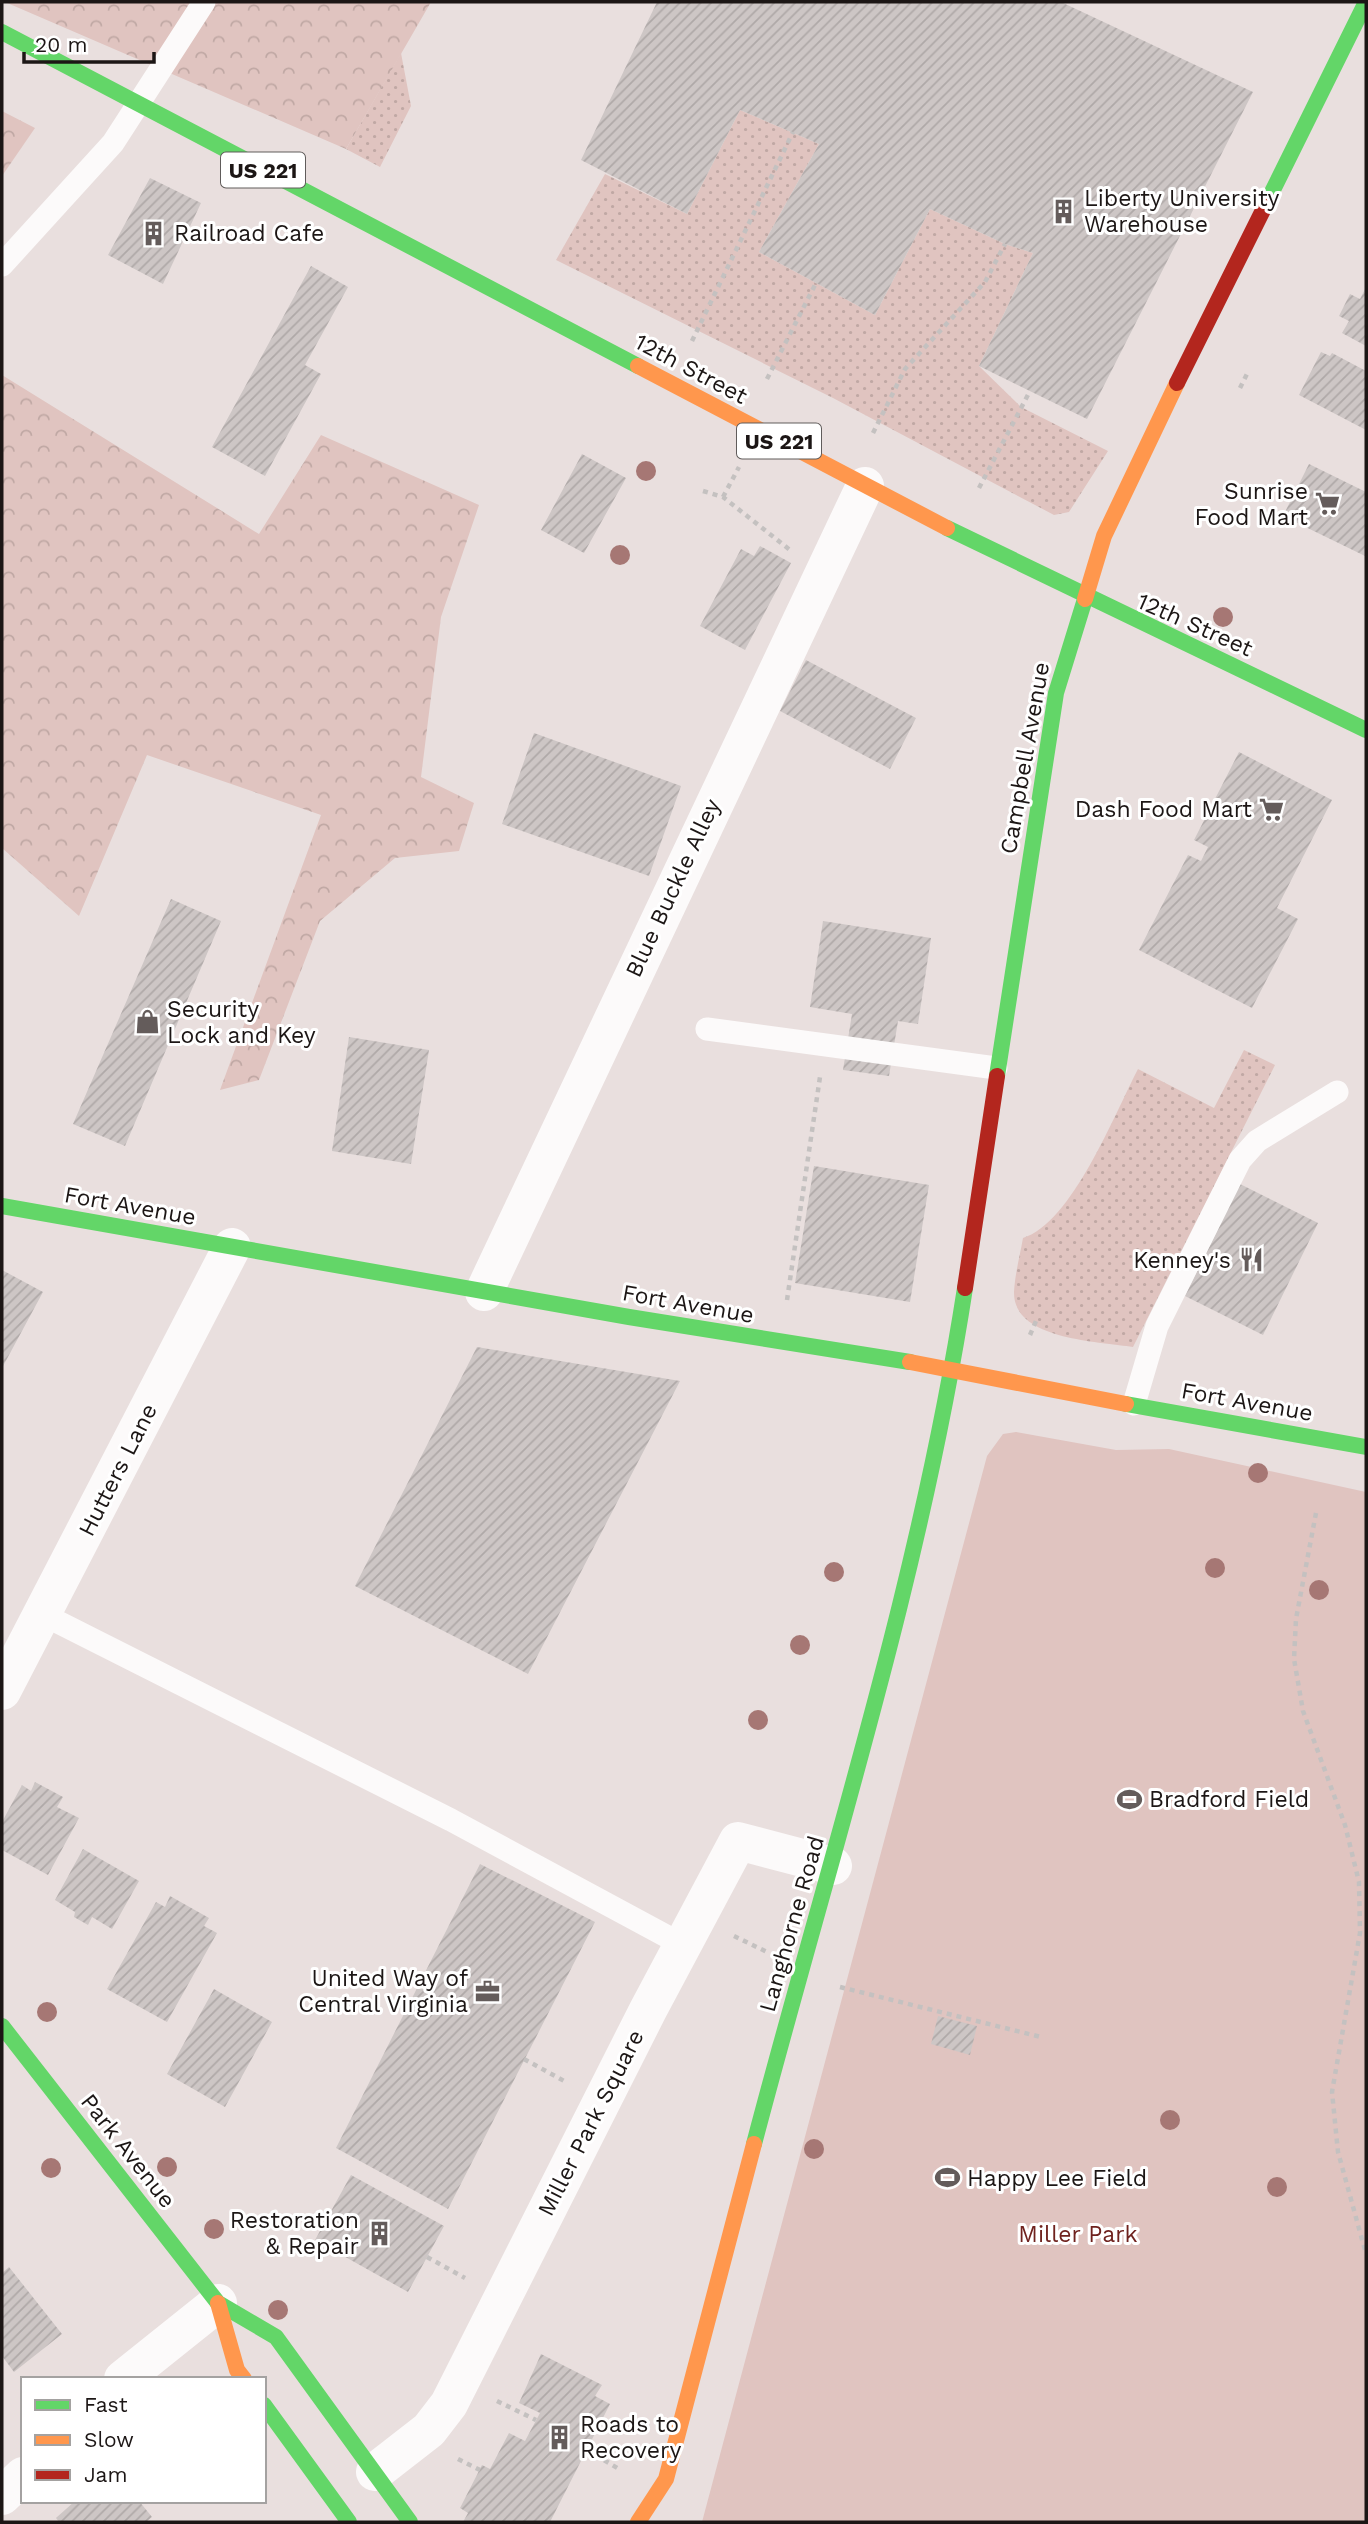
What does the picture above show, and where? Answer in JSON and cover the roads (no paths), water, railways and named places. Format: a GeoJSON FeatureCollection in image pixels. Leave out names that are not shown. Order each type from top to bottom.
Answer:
{"type":"FeatureCollection","features":[{"type":"Feature","properties":{"kind":"main road","name":"Campbell Avenue"},"geometry":{"type":"LineString","coordinates":[[952,1373],[996,1068],[1056,693],[1104,536],[1366,2]]}},
{"type":"Feature","properties":{"kind":"main road","name":"12th Street"},"geometry":{"type":"LineString","coordinates":[[2,32],[864,486],[1085,599],[1366,730]]}},
{"type":"Feature","properties":{"kind":"main road","name":"Fort Avenue"},"geometry":{"type":"LineString","coordinates":[[2,1206],[484,1292],[904,1361],[952,1373],[1366,1447]]}},
{"type":"Feature","properties":{"kind":"main road","name":"Langhorne Road"},"geometry":{"type":"LineString","coordinates":[[666,2510],[664,2485],[776,2061],[833,1866],[917,1545],[952,1373]]}},
{"type":"Feature","properties":{"kind":"main road","name":"Park Avenue"},"geometry":{"type":"LineString","coordinates":[[2,2026],[218,2303],[276,2337],[410,2522]]}},
{"type":"Feature","properties":{"kind":"main road","name":"Park Avenue"},"geometry":{"type":"LineString","coordinates":[[218,2303],[237,2370],[242,2377]]}},
{"type":"Feature","properties":{"kind":"main road"},"geometry":{"type":"LineString","coordinates":[[266,2408],[349,2522]]}},
{"type":"Feature","properties":{"kind":"main road","name":"Langhorne Road"},"geometry":{"type":"LineString","coordinates":[[638,2522],[664,2485]]}},
{"type":"Feature","properties":{"kind":"street","name":"Blue Buckle Alley"},"geometry":{"type":"LineString","coordinates":[[484,1292],[864,486]]}},
{"type":"Feature","properties":{"kind":"street","name":"Hutters Lane"},"geometry":{"type":"LineString","coordinates":[[2,1691],[44,1615],[232,1247]]}},
{"type":"Feature","properties":{"kind":"street","name":"Miller Park Square"},"geometry":{"type":"LineString","coordinates":[[375,2472],[429,2430],[449,2404],[681,1944],[738,1840],[833,1866]]}},
{"type":"Feature","properties":{"kind":"street"},"geometry":{"type":"LineString","coordinates":[[126,2377],[218,2303]]}},
{"type":"Feature","properties":{"kind":"street"},"geometry":{"type":"LineString","coordinates":[[2,2496],[21,2478]]}},
{"type":"Feature","properties":{"kind":"lane"},"geometry":{"type":"LineString","coordinates":[[2,265],[113,143],[136,103],[204,2]]}},
{"type":"Feature","properties":{"kind":"lane"},"geometry":{"type":"LineString","coordinates":[[707,1029],[996,1068]]}},
{"type":"Feature","properties":{"kind":"lane"},"geometry":{"type":"LineString","coordinates":[[1134,1404],[1157,1326],[1240,1160],[1257,1141],[1337,1092]]}},
{"type":"Feature","properties":{"kind":"lane"},"geometry":{"type":"LineString","coordinates":[[44,1615],[451,1820],[681,1944]]}},
{"type":"Feature","properties":{"kind":"place","name":"Liberty University Warehouse"},"geometry":{"type":"Point","coordinates":[1064,211]}},
{"type":"Feature","properties":{"kind":"place","name":"Railroad Cafe"},"geometry":{"type":"Point","coordinates":[154,233]}},
{"type":"Feature","properties":{"kind":"place","name":"Sunrise Food Mart"},"geometry":{"type":"Point","coordinates":[1328,504]}},
{"type":"Feature","properties":{"kind":"place","name":"Dash Food Mart"},"geometry":{"type":"Point","coordinates":[1272,809]}},
{"type":"Feature","properties":{"kind":"place","name":"Security Lock and Key"},"geometry":{"type":"Point","coordinates":[147,1022]}},
{"type":"Feature","properties":{"kind":"place","name":"Kenney's"},"geometry":{"type":"Point","coordinates":[1251,1260]}},
{"type":"Feature","properties":{"kind":"place","name":"Bradford Field"},"geometry":{"type":"Point","coordinates":[1129,1799]}},
{"type":"Feature","properties":{"kind":"place","name":"United Way of Central Virginia"},"geometry":{"type":"Point","coordinates":[488,1991]}},
{"type":"Feature","properties":{"kind":"place","name":"Happy Lee Field"},"geometry":{"type":"Point","coordinates":[947,2178]}},
{"type":"Feature","properties":{"kind":"place","name":"Restoration & Repair"},"geometry":{"type":"Point","coordinates":[379,2233]}},
{"type":"Feature","properties":{"kind":"place","name":"Roads to Recovery"},"geometry":{"type":"Point","coordinates":[560,2437]}},
{"type":"Feature","properties":{"kind":"park label","name":"Miller Park"},"geometry":{"type":"Point","coordinates":[1078,2234]}}]}
